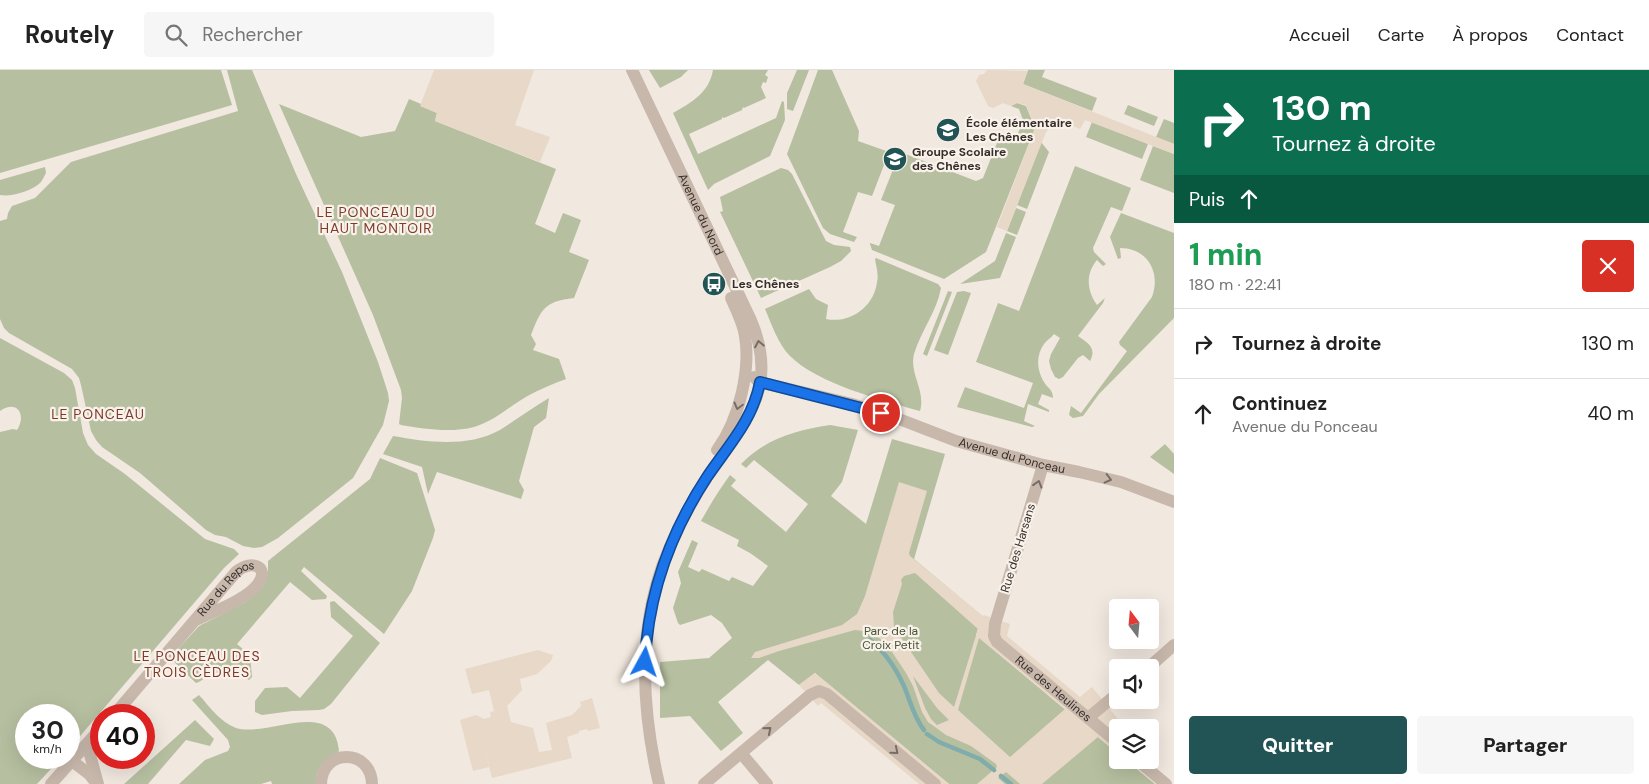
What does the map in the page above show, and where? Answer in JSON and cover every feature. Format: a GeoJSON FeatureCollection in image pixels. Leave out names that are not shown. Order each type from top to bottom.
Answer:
{"type":"FeatureCollection","features":[{"type":"Feature","properties":{"kind":"street","name":"Avenue du Nord"},"geometry":{"type":"LineString","coordinates":[[623,70],[737,310],[745,336],[745,365],[734,420],[683,502],[661,549],[646,596],[640,630],[637,692],[639,725],[651,784]]}},
{"type":"Feature","properties":{"kind":"street","name":"Avenue du Nord"},"geometry":{"type":"LineString","coordinates":[[632,70],[755,329],[761,355],[760,382],[756,400],[745,423],[705,481],[680,525],[663,564],[654,598],[646,642],[645,695],[648,728],[659,784]]}},
{"type":"Feature","properties":{"kind":"street"},"geometry":{"type":"LineString","coordinates":[[745,365],[756,380],[760,382]]}},
{"type":"Feature","properties":{"kind":"street","name":"Avenue du Ponceau"},"geometry":{"type":"LineString","coordinates":[[760,382],[852,404],[895,417],[956,440],[1043,466],[1121,482],[1174,502]]}},
{"type":"Feature","properties":{"kind":"street","name":"Rue des Harsans"},"geometry":{"type":"LineString","coordinates":[[993,631],[1043,466]]}},
{"type":"Feature","properties":{"kind":"street","name":"Rue du Repos"},"geometry":{"type":"LineString","coordinates":[[123,704],[236,572],[248,565],[258,567],[262,575],[252,590],[196,620]]}},
{"type":"Feature","properties":{"kind":"street","name":"Rue des Heulines"},"geometry":{"type":"LineString","coordinates":[[993,631],[997,642],[1109,736]]}},
{"type":"Feature","properties":{"kind":"street"},"geometry":{"type":"LineString","coordinates":[[1158,659],[1174,645]]}},
{"type":"Feature","properties":{"kind":"street"},"geometry":{"type":"LineString","coordinates":[[704,784],[810,695],[819,691],[827,694],[935,784]]}},
{"type":"Feature","properties":{"kind":"street"},"geometry":{"type":"LineString","coordinates":[[1088,718],[1109,700]]}},
{"type":"Feature","properties":{"kind":"street"},"geometry":{"type":"LineString","coordinates":[[80,751],[90,740]]}},
{"type":"Feature","properties":{"kind":"street"},"geometry":{"type":"LineString","coordinates":[[85,746],[89,751],[98,784]]}},
{"type":"Feature","properties":{"kind":"street"},"geometry":{"type":"LineString","coordinates":[[741,753],[767,784]]}},
{"type":"Feature","properties":{"kind":"street"},"geometry":{"type":"LineString","coordinates":[[321,784],[321,777],[326,767],[334,760],[344,757],[357,759],[366,766],[371,775],[372,784]]}},
{"type":"Feature","properties":{"kind":"street"},"geometry":{"type":"LineString","coordinates":[[80,767],[98,784]]}},
{"type":"Feature","properties":{"kind":"street"},"geometry":{"type":"LineString","coordinates":[[51,784],[64,769]]}},
{"type":"Feature","properties":{"kind":"street"},"geometry":{"type":"LineString","coordinates":[[1148,769],[1166,784]]}},
{"type":"Feature","properties":{"kind":"green space"},"geometry":{"type":"Polygon","coordinates":[[[0,70],[221,70],[232,105],[0,173],[0,70]]]}},
{"type":"Feature","properties":{"kind":"green space"},"geometry":{"type":"Polygon","coordinates":[[[227,70],[252,70],[296,174],[342,272],[378,362],[389,401],[383,425],[353,478],[278,538],[262,547],[254,548],[243,546],[226,537],[215,535],[206,530],[140,473],[102,447],[91,431],[79,378],[72,369],[9,333],[4,328],[0,319],[0,221],[7,219],[12,206],[35,198],[71,162],[238,111],[227,70]]]}},
{"type":"Feature","properties":{"kind":"green space"},"geometry":{"type":"Polygon","coordinates":[[[649,70],[688,70],[681,77],[660,88],[649,70]]]}},
{"type":"Feature","properties":{"kind":"green space"},"geometry":{"type":"Polygon","coordinates":[[[713,70],[768,70],[765,75],[768,77],[766,83],[763,82],[761,87],[766,98],[743,107],[742,110],[724,118],[722,117],[722,119],[689,134],[698,154],[776,118],[782,101],[784,102],[785,120],[770,156],[714,184],[708,190],[673,113],[693,101],[704,91],[713,70]]]}},
{"type":"Feature","properties":{"kind":"green space"},"geometry":{"type":"Polygon","coordinates":[[[797,70],[809,70],[793,111],[787,109],[787,93],[797,70]]]}},
{"type":"Feature","properties":{"kind":"green space"},"geometry":{"type":"Polygon","coordinates":[[[818,70],[832,70],[859,131],[858,141],[889,152],[872,196],[858,192],[843,232],[857,237],[854,242],[830,234],[823,228],[787,154],[818,70]]]}},
{"type":"Feature","properties":{"kind":"green space"},"geometry":{"type":"Polygon","coordinates":[[[1028,70],[1045,70],[1042,77],[1097,98],[1092,111],[1023,84],[1028,70]]]}},
{"type":"Feature","properties":{"kind":"green space"},"geometry":{"type":"Polygon","coordinates":[[[409,99],[437,113],[435,121],[556,169],[535,224],[555,233],[563,213],[581,220],[569,252],[589,260],[574,298],[564,299],[545,308],[531,335],[536,344],[533,350],[559,359],[566,379],[532,394],[487,422],[465,429],[438,430],[399,424],[401,390],[373,315],[279,104],[361,137],[395,131],[409,99]]]}},
{"type":"Feature","properties":{"kind":"green space"},"geometry":{"type":"Polygon","coordinates":[[[1017,103],[1026,106],[1035,128],[986,252],[944,279],[872,250],[870,243],[879,246],[895,205],[881,200],[900,152],[976,181],[983,178],[999,138],[1006,141],[1017,136],[1023,120],[1019,109],[1011,106],[1017,103]]]}},
{"type":"Feature","properties":{"kind":"green space"},"geometry":{"type":"Polygon","coordinates":[[[1128,105],[1158,117],[1154,126],[1124,114],[1128,105]]]}},
{"type":"Feature","properties":{"kind":"green space"},"geometry":{"type":"Polygon","coordinates":[[[1164,119],[1174,123],[1174,144],[1156,137],[1164,119]]]}},
{"type":"Feature","properties":{"kind":"green space"},"geometry":{"type":"Polygon","coordinates":[[[1092,122],[1148,144],[1142,159],[1086,137],[1092,122]]]}},
{"type":"Feature","properties":{"kind":"green space"},"geometry":{"type":"Polygon","coordinates":[[[1041,142],[1049,152],[1027,209],[1017,205],[1041,142]]]}},
{"type":"Feature","properties":{"kind":"green space"},"geometry":{"type":"Polygon","coordinates":[[[1153,146],[1174,154],[1174,193],[1140,180],[1153,146]]]}},
{"type":"Feature","properties":{"kind":"green space"},"geometry":{"type":"Polygon","coordinates":[[[1075,166],[1131,188],[1122,211],[1111,207],[1093,248],[1094,252],[1106,264],[1103,266],[1097,260],[1093,265],[1089,277],[1091,294],[1097,305],[1105,298],[1078,336],[1092,349],[1090,361],[1083,355],[1059,379],[1055,377],[1049,361],[1060,338],[1054,334],[1045,343],[1039,354],[1038,364],[1043,380],[1051,391],[1053,398],[1042,394],[1038,404],[1049,410],[1049,412],[1028,404],[1024,421],[1035,426],[1032,427],[957,407],[965,387],[1024,408],[1033,383],[976,362],[998,303],[1019,311],[1075,166]]]}},
{"type":"Feature","properties":{"kind":"green space"},"geometry":{"type":"Polygon","coordinates":[[[45,167],[46,173],[41,182],[36,186],[15,194],[0,195],[0,180],[45,167]]]}},
{"type":"Feature","properties":{"kind":"green space"},"geometry":{"type":"Polygon","coordinates":[[[781,168],[788,170],[792,174],[826,241],[834,245],[850,247],[851,251],[841,261],[830,267],[761,298],[720,212],[723,211],[720,197],[781,168]]]}},
{"type":"Feature","properties":{"kind":"green space"},"geometry":{"type":"Polygon","coordinates":[[[1016,208],[1026,212],[1017,235],[1007,231],[1016,208]]]}},
{"type":"Feature","properties":{"kind":"green space"},"geometry":{"type":"Polygon","coordinates":[[[1121,213],[1174,233],[1174,318],[1099,394],[1083,416],[1073,418],[1069,415],[1071,406],[1081,413],[1127,351],[1119,342],[1152,297],[1155,279],[1150,264],[1145,257],[1130,249],[1120,248],[1121,258],[1118,259],[1110,237],[1121,213]]]}},
{"type":"Feature","properties":{"kind":"green space"},"geometry":{"type":"Polygon","coordinates":[[[1006,233],[1016,237],[1000,278],[960,284],[995,261],[1006,233]]]}},
{"type":"Feature","properties":{"kind":"green space"},"geometry":{"type":"Polygon","coordinates":[[[876,258],[938,284],[941,288],[936,305],[914,354],[914,368],[921,396],[920,411],[851,390],[833,383],[802,366],[782,346],[765,309],[809,289],[816,299],[828,305],[826,319],[844,319],[852,316],[866,306],[875,291],[878,279],[876,258]]]}},
{"type":"Feature","properties":{"kind":"green space"},"geometry":{"type":"Polygon","coordinates":[[[948,291],[952,292],[927,356],[923,354],[948,291]]]}},
{"type":"Feature","properties":{"kind":"green space"},"geometry":{"type":"Polygon","coordinates":[[[957,292],[971,293],[948,355],[934,350],[957,292]]]}},
{"type":"Feature","properties":{"kind":"green space"},"geometry":{"type":"Polygon","coordinates":[[[0,338],[64,373],[72,380],[83,433],[88,445],[96,454],[125,474],[205,539],[234,549],[239,554],[224,568],[108,704],[90,704],[90,724],[80,736],[80,704],[15,704],[15,769],[51,769],[37,784],[0,784],[0,432],[17,430],[21,419],[19,410],[15,408],[6,408],[0,411],[0,338]]]}},
{"type":"Feature","properties":{"kind":"green space"},"geometry":{"type":"Polygon","coordinates":[[[549,398],[546,418],[534,427],[519,481],[524,490],[521,499],[437,472],[428,494],[422,467],[383,454],[393,436],[447,442],[487,436],[500,430],[549,398]]]}},
{"type":"Feature","properties":{"kind":"green space","name":"Parc de la Croix Petit"},"geometry":{"type":"Polygon","coordinates":[[[830,425],[858,430],[842,482],[831,496],[866,524],[892,439],[945,454],[914,559],[982,616],[976,635],[1109,746],[1109,769],[1137,769],[1155,784],[949,784],[815,673],[799,685],[768,660],[718,702],[743,733],[721,751],[690,716],[660,718],[660,662],[709,658],[732,638],[722,623],[711,615],[680,625],[678,623],[673,608],[681,583],[678,572],[692,540],[698,543],[688,567],[699,572],[702,569],[729,581],[732,577],[753,586],[768,566],[737,546],[739,540],[701,521],[730,475],[736,480],[731,486],[786,532],[808,504],[754,460],[746,468],[741,464],[750,455],[771,442],[805,430],[830,425]]]}},
{"type":"Feature","properties":{"kind":"green space"},"geometry":{"type":"Polygon","coordinates":[[[1165,444],[1174,454],[1174,474],[1150,457],[1165,444]]]}},
{"type":"Feature","properties":{"kind":"green space"},"geometry":{"type":"Polygon","coordinates":[[[380,458],[417,473],[435,530],[412,591],[384,634],[304,567],[301,571],[327,596],[326,599],[312,600],[290,582],[237,644],[250,655],[252,677],[249,680],[239,674],[223,672],[212,674],[196,683],[170,658],[199,626],[246,602],[268,571],[268,561],[370,479],[380,458]]]}},
{"type":"Feature","properties":{"kind":"green space"},"geometry":{"type":"Polygon","coordinates":[[[334,601],[380,643],[331,704],[324,709],[262,715],[255,712],[255,701],[265,688],[287,687],[300,698],[353,636],[331,617],[330,602],[334,601]]]}},
{"type":"Feature","properties":{"kind":"green space"},"geometry":{"type":"Polygon","coordinates":[[[199,695],[220,718],[236,728],[249,730],[312,722],[325,726],[334,735],[339,751],[323,764],[317,772],[316,784],[272,784],[271,781],[261,784],[179,784],[205,760],[228,751],[230,747],[228,740],[192,700],[199,695]]]}},
{"type":"Feature","properties":{"kind":"green space"},"geometry":{"type":"Polygon","coordinates":[[[195,720],[214,739],[210,746],[186,740],[148,784],[124,784],[141,769],[155,769],[155,756],[195,720]]]}},
{"type":"Feature","properties":{"kind":"shaded area"},"geometry":{"type":"Polygon","coordinates":[[[434,70],[534,70],[515,125],[550,137],[540,162],[435,121],[437,113],[420,106],[434,70]]]}},
{"type":"Feature","properties":{"kind":"shaded area"},"geometry":{"type":"Polygon","coordinates":[[[987,70],[1028,71],[1023,84],[1174,144],[1174,154],[1085,120],[1080,129],[1067,123],[1054,124],[1046,132],[1007,231],[997,227],[1035,128],[1026,105],[1017,103],[1011,106],[1003,103],[993,108],[988,106],[976,81],[979,75],[984,74],[987,70]]]}},
{"type":"Feature","properties":{"kind":"shaded area"},"geometry":{"type":"Polygon","coordinates":[[[899,482],[927,491],[909,553],[910,556],[983,616],[1010,624],[1007,636],[1080,697],[1092,687],[1118,719],[1109,719],[1109,746],[1098,737],[1042,784],[1020,784],[1006,772],[998,778],[1005,784],[977,784],[997,767],[996,764],[971,746],[946,735],[928,722],[906,673],[888,646],[871,632],[855,630],[759,658],[751,658],[755,652],[842,625],[857,614],[865,596],[899,482]],[[915,573],[904,576],[901,580],[902,584],[893,612],[894,627],[939,693],[954,707],[978,629],[915,573]],[[979,638],[958,710],[1010,757],[1065,709],[979,638]],[[913,676],[931,719],[937,725],[949,720],[937,708],[913,676]]]}},
{"type":"Feature","properties":{"kind":"shaded area"},"geometry":{"type":"Polygon","coordinates":[[[538,650],[553,655],[551,661],[537,674],[520,679],[522,690],[507,706],[511,722],[533,728],[539,752],[552,750],[546,723],[572,715],[581,706],[580,702],[592,698],[600,728],[579,731],[579,733],[567,737],[572,758],[492,778],[480,730],[489,767],[473,771],[460,720],[476,715],[484,719],[491,717],[490,712],[494,711],[489,690],[472,694],[465,669],[538,650]]]}},
{"type":"Feature","properties":{"kind":"shaded area"},"geometry":{"type":"Polygon","coordinates":[[[815,673],[949,784],[919,784],[821,703],[818,706],[799,685],[815,673]]]}},
{"type":"Feature","properties":{"kind":"waterway"},"geometry":{"type":"LineString","coordinates":[[870,640],[889,660],[903,684],[917,719],[924,730]]}},
{"type":"Feature","properties":{"kind":"waterway"},"geometry":{"type":"LineString","coordinates":[[927,734],[939,742],[980,759],[994,770]]}},
{"type":"Feature","properties":{"kind":"waterway"},"geometry":{"type":"LineString","coordinates":[[1001,776],[1011,784]]}},
{"type":"Feature","properties":{"kind":"place","name":"École élémentaire Les Chênes"},"geometry":{"type":"Point","coordinates":[948,130]}},
{"type":"Feature","properties":{"kind":"place","name":"Groupe Scolaire des Chênes"},"geometry":{"type":"Point","coordinates":[895,159]}},
{"type":"Feature","properties":{"kind":"place","name":"Les Chênes"},"geometry":{"type":"Point","coordinates":[714,284]}},
{"type":"Feature","properties":{"kind":"district","name":"LE PONCEAU DU HAUT MONTOIR"},"geometry":{"type":"Point","coordinates":[376,220]}},
{"type":"Feature","properties":{"kind":"district","name":"LE PONCEAU"},"geometry":{"type":"Point","coordinates":[98,414]}},
{"type":"Feature","properties":{"kind":"district","name":"LE PONCEAU DES TROIS CÈDRES"},"geometry":{"type":"Point","coordinates":[197,664]}},
{"type":"Feature","properties":{"kind":"route"},"geometry":{"type":"LineString","coordinates":[[645,662],[652,605],[663,564],[686,512],[751,412],[760,382],[852,404],[881,413]]}}]}
